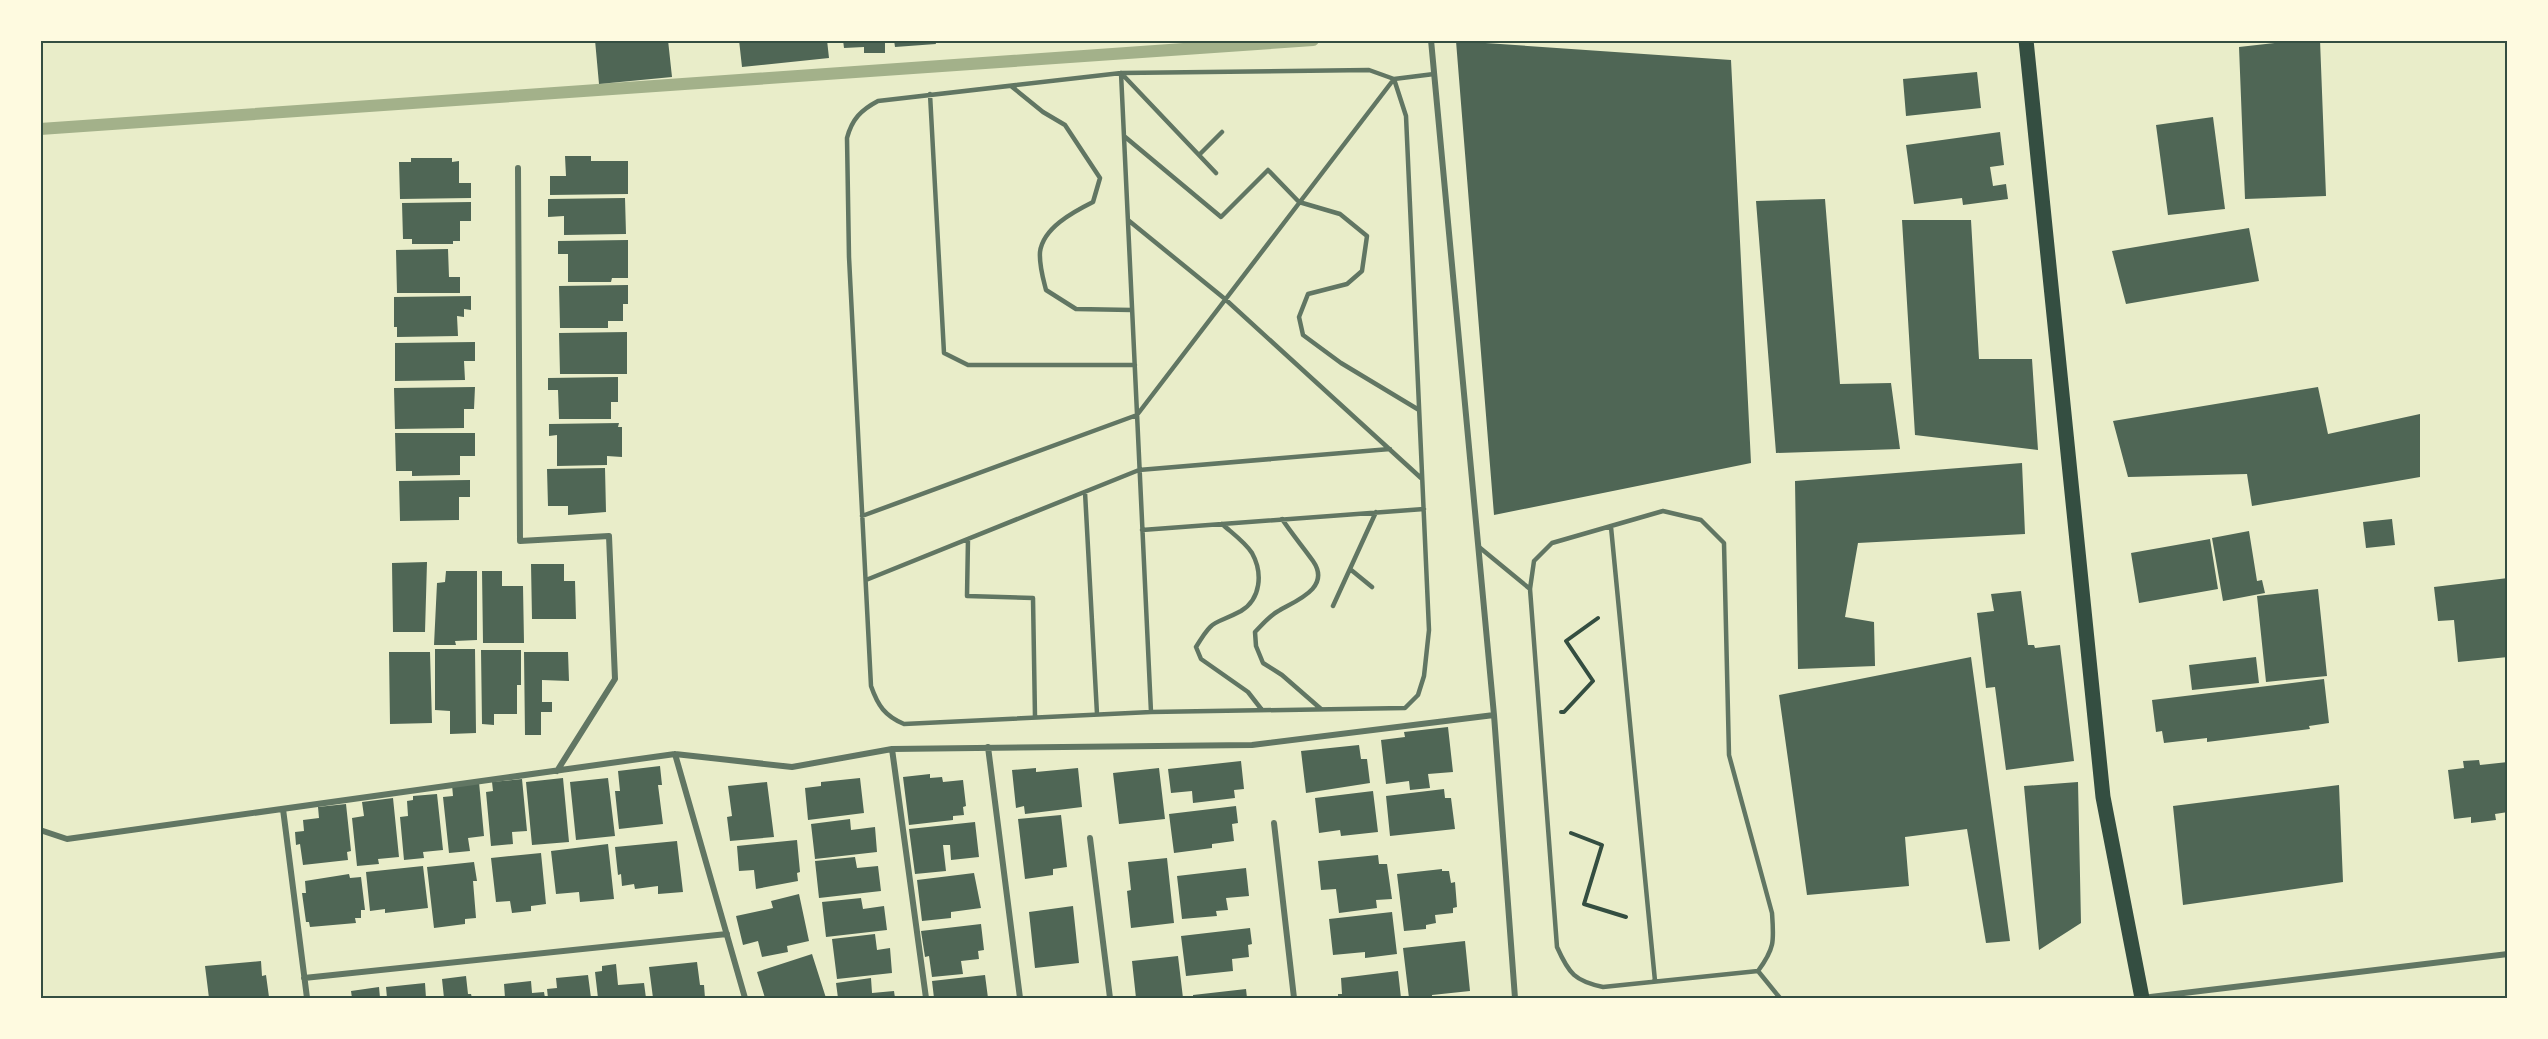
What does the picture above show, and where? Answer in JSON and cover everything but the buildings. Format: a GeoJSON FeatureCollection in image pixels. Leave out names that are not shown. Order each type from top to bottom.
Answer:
{"type":"FeatureCollection","features":[{"type":"Feature","properties":{"kind":"main road"},"geometry":{"type":"LineString","coordinates":[[2026,40],[2103,797],[2142,998]]}},
{"type":"Feature","properties":{"kind":"street"},"geometry":{"type":"LineString","coordinates":[[1431,40],[1494,715],[1515,999]]}},
{"type":"Feature","properties":{"kind":"street"},"geometry":{"type":"LineString","coordinates":[[518,168],[520,541],[609,536],[615,679],[557,771]]}},
{"type":"Feature","properties":{"kind":"street"},"geometry":{"type":"LineString","coordinates":[[40,830],[67,839],[675,754],[792,767],[892,749],[1252,745],[1494,715]]}},
{"type":"Feature","properties":{"kind":"street"},"geometry":{"type":"LineString","coordinates":[[987,747],[1020,999]]}},
{"type":"Feature","properties":{"kind":"street"},"geometry":{"type":"LineString","coordinates":[[892,749],[926,999]]}},
{"type":"Feature","properties":{"kind":"street"},"geometry":{"type":"LineString","coordinates":[[675,754],[746,999]]}},
{"type":"Feature","properties":{"kind":"street"},"geometry":{"type":"LineString","coordinates":[[283,808],[307,999]]}},
{"type":"Feature","properties":{"kind":"street"},"geometry":{"type":"LineString","coordinates":[[1274,823],[1294,999]]}},
{"type":"Feature","properties":{"kind":"street"},"geometry":{"type":"LineString","coordinates":[[1090,838],[1110,999]]}},
{"type":"Feature","properties":{"kind":"street"},"geometry":{"type":"LineString","coordinates":[[304,978],[727,934]]}},
{"type":"Feature","properties":{"kind":"street"},"geometry":{"type":"LineString","coordinates":[[2142,998],[2508,954]]}},
{"type":"Feature","properties":{"kind":"lane"},"geometry":{"type":"LineString","coordinates":[[1394,79],[1406,116],[1429,630],[1424,676],[1419,695],[1405,708],[1151,712],[904,724],[889,718],[877,704],[871,686],[849,257],[847,138],[851,124],[862,110],[878,101],[1121,73],[1369,70],[1394,79],[1434,75]]}},
{"type":"Feature","properties":{"kind":"lane"},"geometry":{"type":"LineString","coordinates":[[1121,73],[1151,712]]}},
{"type":"Feature","properties":{"kind":"lane"},"geometry":{"type":"LineString","coordinates":[[1121,73],[1216,173]]}},
{"type":"Feature","properties":{"kind":"lane"},"geometry":{"type":"LineString","coordinates":[[862,516],[1137,415],[1394,79]]}},
{"type":"Feature","properties":{"kind":"lane"},"geometry":{"type":"LineString","coordinates":[[1011,86],[1065,125],[1100,178],[1093,202],[1071,213],[1048,235],[1040,251],[1046,290],[1077,309],[1132,310]]}},
{"type":"Feature","properties":{"kind":"lane"},"geometry":{"type":"LineString","coordinates":[[930,94],[944,353],[968,365],[1135,364]]}},
{"type":"Feature","properties":{"kind":"lane"},"geometry":{"type":"LineString","coordinates":[[1198,155],[1222,132]]}},
{"type":"Feature","properties":{"kind":"lane"},"geometry":{"type":"LineString","coordinates":[[1124,136],[1221,217],[1268,170],[1299,202],[1340,214],[1367,236],[1362,271],[1347,284],[1308,294],[1299,316],[1303,336],[1341,363],[1419,410]]}},
{"type":"Feature","properties":{"kind":"lane"},"geometry":{"type":"LineString","coordinates":[[1128,220],[1224,299],[1422,478]]}},
{"type":"Feature","properties":{"kind":"lane"},"geometry":{"type":"LineString","coordinates":[[866,580],[1139,470],[1390,449]]}},
{"type":"Feature","properties":{"kind":"lane"},"geometry":{"type":"LineString","coordinates":[[1085,492],[1097,714]]}},
{"type":"Feature","properties":{"kind":"lane"},"geometry":{"type":"LineString","coordinates":[[1142,530],[1424,509]]}},
{"type":"Feature","properties":{"kind":"lane"},"geometry":{"type":"LineString","coordinates":[[1663,511],[1701,520],[1724,543],[1729,755],[1772,913],[1772,952],[1758,970],[1604,987],[1581,982],[1565,966],[1557,948],[1530,589],[1534,561],[1552,543],[1611,527],[1663,511]]}},
{"type":"Feature","properties":{"kind":"lane"},"geometry":{"type":"LineString","coordinates":[[1333,606],[1376,512]]}},
{"type":"Feature","properties":{"kind":"lane"},"geometry":{"type":"LineString","coordinates":[[1282,519],[1314,561],[1319,573],[1318,583],[1300,601],[1270,616],[1255,632],[1256,646],[1263,663],[1281,675],[1321,710]]}},
{"type":"Feature","properties":{"kind":"lane"},"geometry":{"type":"LineString","coordinates":[[1222,524],[1252,553],[1259,586],[1256,597],[1242,610],[1213,622],[1196,647],[1201,659],[1248,692],[1262,710]]}},
{"type":"Feature","properties":{"kind":"lane"},"geometry":{"type":"LineString","coordinates":[[1611,527],[1655,981]]}},
{"type":"Feature","properties":{"kind":"lane"},"geometry":{"type":"LineString","coordinates":[[968,539],[967,596],[1033,598],[1035,717]]}},
{"type":"Feature","properties":{"kind":"lane"},"geometry":{"type":"LineString","coordinates":[[1478,547],[1530,589]]}},
{"type":"Feature","properties":{"kind":"lane"},"geometry":{"type":"LineString","coordinates":[[1350,569],[1372,586]]}},
{"type":"Feature","properties":{"kind":"lane"},"geometry":{"type":"LineString","coordinates":[[1758,970],[1780,999]]}},
{"type":"Feature","properties":{"kind":"path"},"geometry":{"type":"LineString","coordinates":[[1539,710],[1564,712],[1593,681],[1566,641],[1618,604]]}},
{"type":"Feature","properties":{"kind":"path"},"geometry":{"type":"LineString","coordinates":[[1548,824],[1602,845],[1584,904],[1649,924]]}},
{"type":"Feature","properties":{"kind":"waterway"},"geometry":{"type":"LineString","coordinates":[[40,129],[1313,40]]}}]}
